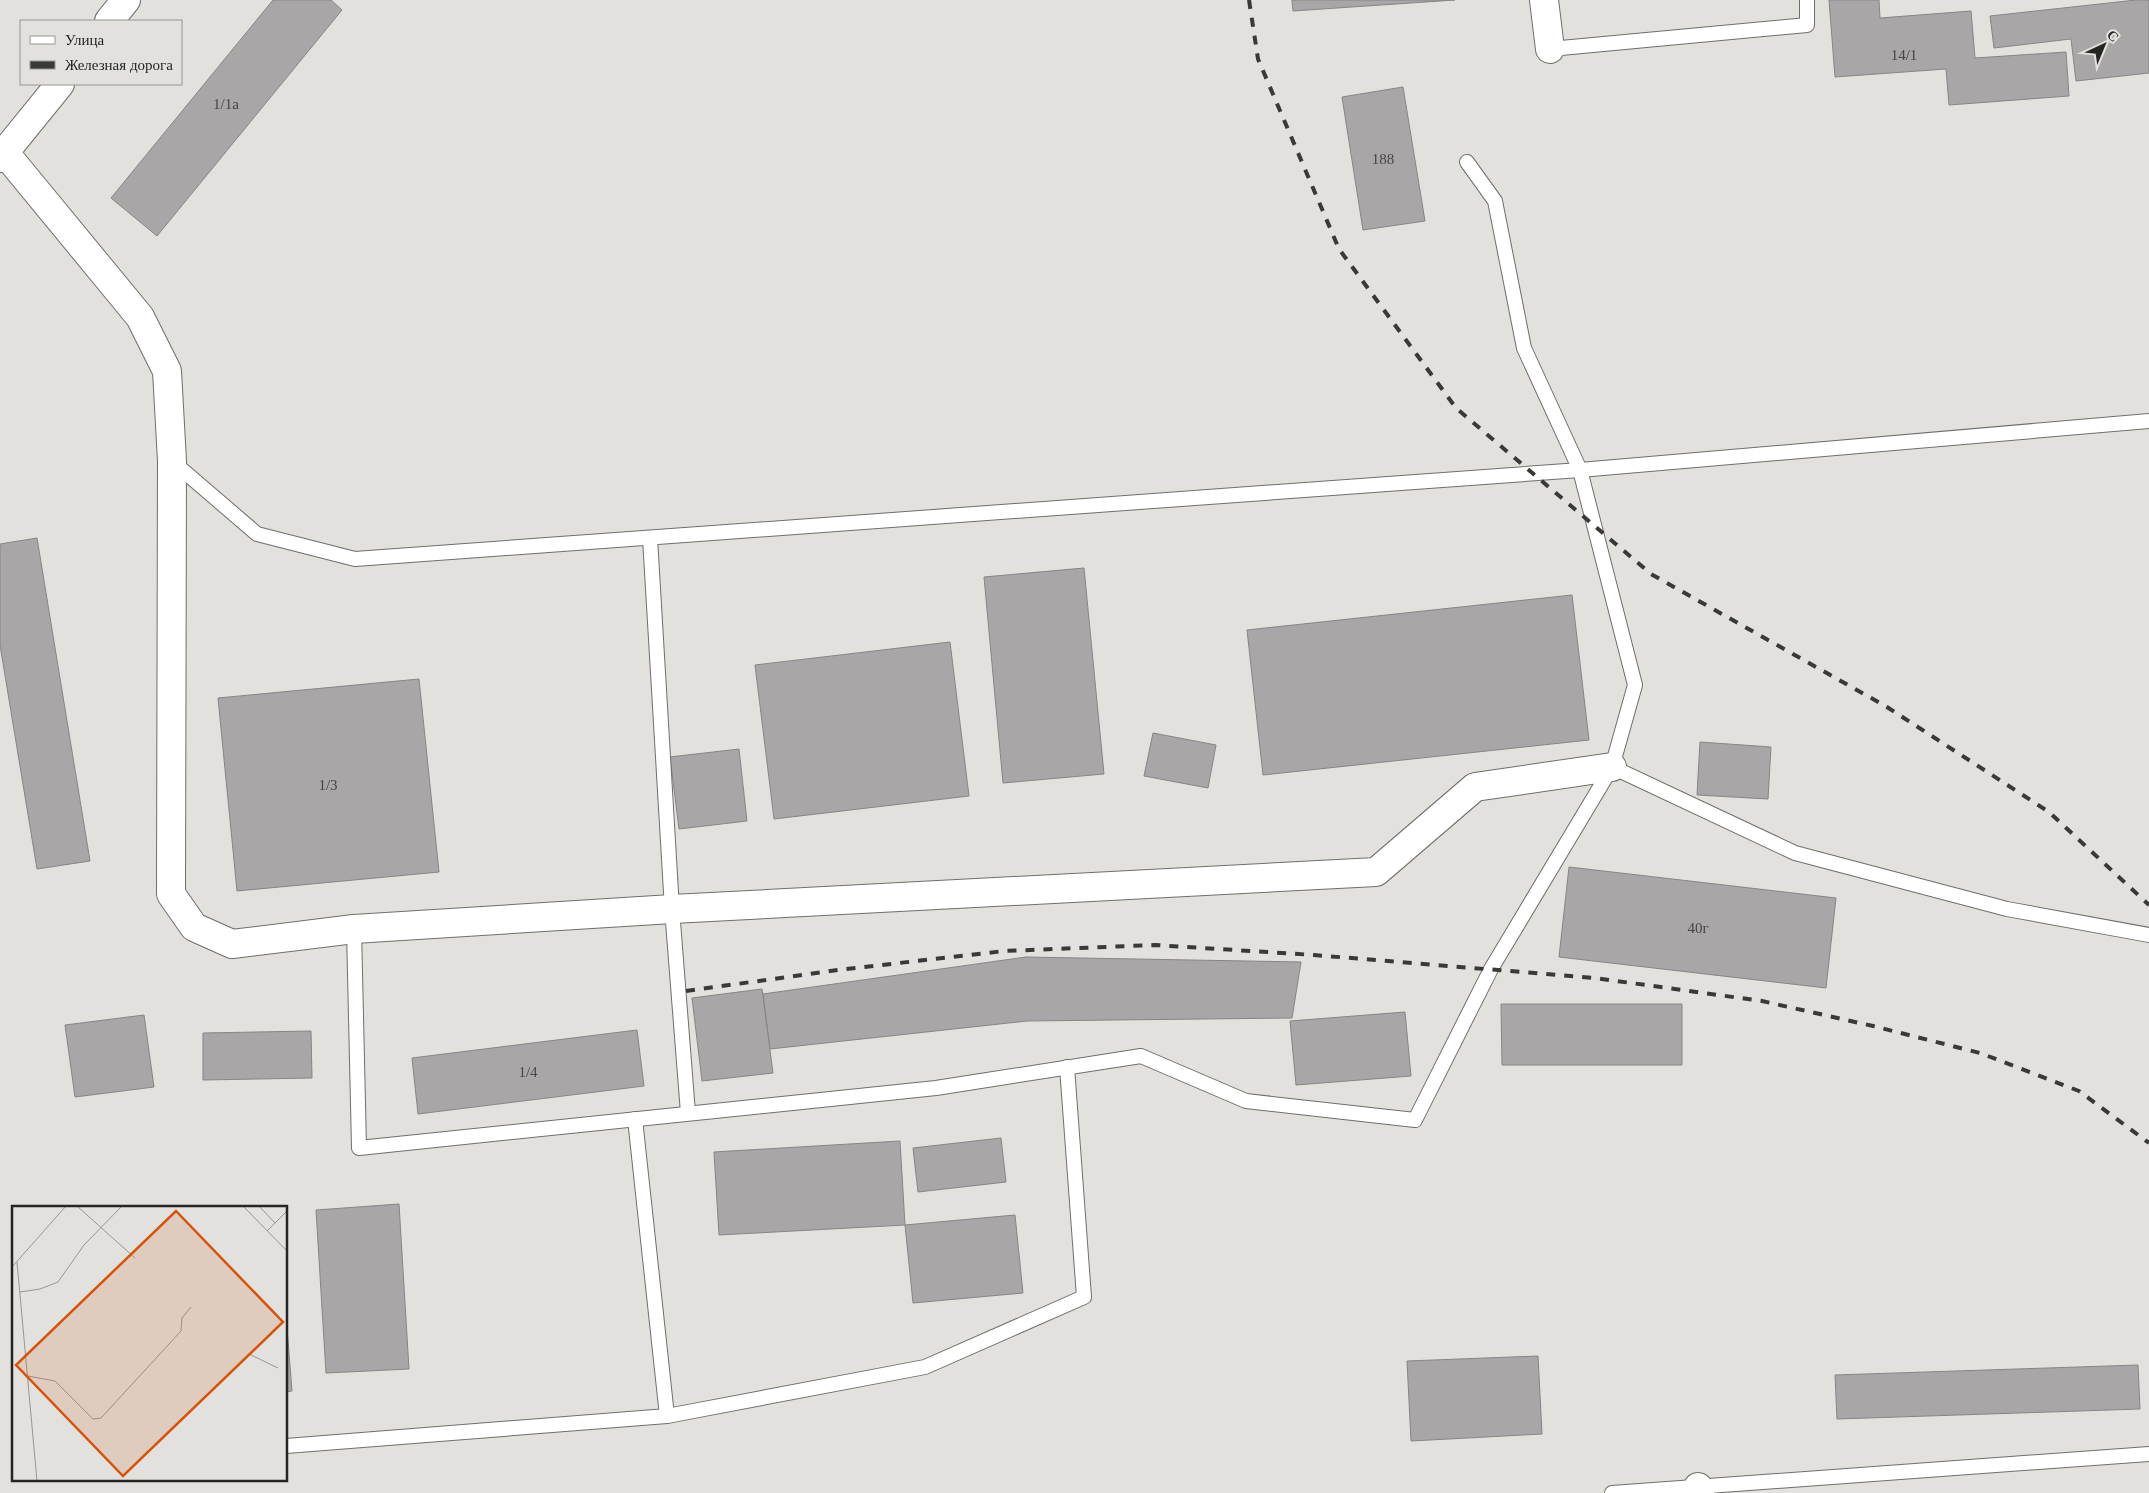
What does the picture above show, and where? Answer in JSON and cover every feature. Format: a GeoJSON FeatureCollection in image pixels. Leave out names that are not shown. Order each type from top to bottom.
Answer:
{"type":"FeatureCollection","features":[{"type":"Feature","properties":{"kind":"street"},"geometry":{"type":"LineString","coordinates":[[110,20],[126,0]]}},
{"type":"Feature","properties":{"kind":"street"},"geometry":{"type":"LineString","coordinates":[[1544,0],[1550,49]]}},
{"type":"Feature","properties":{"kind":"street"},"geometry":{"type":"LineString","coordinates":[[59,85],[2,156],[140,317],[166,371],[172,461],[170,894],[194,927],[232,944],[354,929],[1376,872],[1475,787],[1612,767]]}},
{"type":"Feature","properties":{"kind":"lane"},"geometry":{"type":"LineString","coordinates":[[1550,49],[1807,25],[1807,0]]}},
{"type":"Feature","properties":{"kind":"lane"},"geometry":{"type":"LineString","coordinates":[[354,929],[359,1148],[936,1088],[1141,1056],[1246,1101],[1415,1120],[1491,970],[1612,767],[1635,685],[1580,470],[1524,348],[1495,201],[1467,162]]}},
{"type":"Feature","properties":{"kind":"lane"},"geometry":{"type":"LineString","coordinates":[[172,461],[257,534],[355,560],[1580,470],[2149,421]]}},
{"type":"Feature","properties":{"kind":"lane"},"geometry":{"type":"LineString","coordinates":[[650,538],[672,910],[688,1113]]}},
{"type":"Feature","properties":{"kind":"lane"},"geometry":{"type":"LineString","coordinates":[[1612,767],[1795,853],[2007,909],[2149,935]]}},
{"type":"Feature","properties":{"kind":"lane"},"geometry":{"type":"LineString","coordinates":[[288,1446],[667,1416],[925,1368],[1084,1298],[1067,1067]]}},
{"type":"Feature","properties":{"kind":"lane"},"geometry":{"type":"LineString","coordinates":[[635,1119],[667,1416]]}},
{"type":"Feature","properties":{"kind":"lane"},"geometry":{"type":"LineString","coordinates":[[1612,1493],[1699,1490],[2149,1454]]}},
{"type":"Feature","properties":{"kind":"building"},"geometry":{"type":"Polygon","coordinates":[[[273,0],[331,0],[342,10],[157,236],[111,198],[273,0]]]}},
{"type":"Feature","properties":{"kind":"building"},"geometry":{"type":"Polygon","coordinates":[[[1292,0],[1455,0],[1293,11],[1292,0]]]}},
{"type":"Feature","properties":{"kind":"building"},"geometry":{"type":"Polygon","coordinates":[[[1829,0],[1879,0],[1880,18],[1971,11],[1975,58],[2066,52],[2069,96],[1949,105],[1946,69],[1835,77],[1829,0]]]}},
{"type":"Feature","properties":{"kind":"building"},"geometry":{"type":"Polygon","coordinates":[[[2149,0],[2149,73],[2076,81],[2071,39],[1994,48],[1990,16],[2149,0]]]}},
{"type":"Feature","properties":{"kind":"building"},"geometry":{"type":"Polygon","coordinates":[[[1403,87],[1425,221],[1363,230],[1342,97],[1403,87]]]}},
{"type":"Feature","properties":{"kind":"building"},"geometry":{"type":"Polygon","coordinates":[[[37,538],[90,861],[37,869],[0,645],[0,544],[37,538]]]}},
{"type":"Feature","properties":{"kind":"building"},"geometry":{"type":"Polygon","coordinates":[[[1084,568],[1104,774],[1003,783],[984,577],[1084,568]]]}},
{"type":"Feature","properties":{"kind":"building"},"geometry":{"type":"Polygon","coordinates":[[[1572,595],[1589,740],[1263,775],[1247,630],[1572,595]]]}},
{"type":"Feature","properties":{"kind":"building"},"geometry":{"type":"Polygon","coordinates":[[[950,642],[969,796],[774,819],[755,665],[950,642]]]}},
{"type":"Feature","properties":{"kind":"building"},"geometry":{"type":"Polygon","coordinates":[[[419,679],[439,872],[237,891],[218,698],[419,679]]]}},
{"type":"Feature","properties":{"kind":"building"},"geometry":{"type":"Polygon","coordinates":[[[1153,733],[1216,745],[1208,788],[1144,776],[1153,733]]]}},
{"type":"Feature","properties":{"kind":"building"},"geometry":{"type":"Polygon","coordinates":[[[1700,742],[1771,747],[1768,799],[1697,795],[1700,742]]]}},
{"type":"Feature","properties":{"kind":"building"},"geometry":{"type":"Polygon","coordinates":[[[739,749],[747,821],[679,829],[670,757],[739,749]]]}},
{"type":"Feature","properties":{"kind":"building"},"geometry":{"type":"Polygon","coordinates":[[[1569,867],[1836,898],[1826,988],[1559,957],[1569,867]]]}},
{"type":"Feature","properties":{"kind":"building"},"geometry":{"type":"Polygon","coordinates":[[[1026,957],[1301,962],[1292,1018],[1027,1021],[770,1049],[763,994],[1026,957]]]}},
{"type":"Feature","properties":{"kind":"building"},"geometry":{"type":"Polygon","coordinates":[[[762,989],[773,1073],[702,1081],[692,998],[762,989]]]}},
{"type":"Feature","properties":{"kind":"building"},"geometry":{"type":"Polygon","coordinates":[[[1501,1004],[1682,1004],[1682,1065],[1502,1065],[1501,1004]]]}},
{"type":"Feature","properties":{"kind":"building"},"geometry":{"type":"Polygon","coordinates":[[[1405,1012],[1411,1076],[1296,1085],[1290,1021],[1405,1012]]]}},
{"type":"Feature","properties":{"kind":"building"},"geometry":{"type":"Polygon","coordinates":[[[144,1015],[154,1087],[75,1097],[65,1025],[144,1015]]]}},
{"type":"Feature","properties":{"kind":"building"},"geometry":{"type":"Polygon","coordinates":[[[637,1030],[644,1086],[418,1114],[412,1058],[637,1030]]]}},
{"type":"Feature","properties":{"kind":"building"},"geometry":{"type":"Polygon","coordinates":[[[311,1031],[312,1078],[203,1080],[203,1033],[311,1031]]]}},
{"type":"Feature","properties":{"kind":"building"},"geometry":{"type":"Polygon","coordinates":[[[1001,1138],[1006,1182],[918,1192],[913,1148],[1001,1138]]]}},
{"type":"Feature","properties":{"kind":"building"},"geometry":{"type":"Polygon","coordinates":[[[900,1141],[905,1225],[719,1235],[714,1152],[900,1141]]]}},
{"type":"Feature","properties":{"kind":"building"},"geometry":{"type":"Polygon","coordinates":[[[399,1204],[409,1369],[326,1373],[316,1210],[399,1204]]]}},
{"type":"Feature","properties":{"kind":"building"},"geometry":{"type":"Polygon","coordinates":[[[1015,1215],[1023,1293],[913,1303],[905,1225],[1015,1215]]]}},
{"type":"Feature","properties":{"kind":"building"},"geometry":{"type":"Polygon","coordinates":[[[288,1340],[292,1391],[288,1392],[288,1340]]]}},
{"type":"Feature","properties":{"kind":"building"},"geometry":{"type":"Polygon","coordinates":[[[1538,1356],[1542,1434],[1411,1441],[1407,1361],[1538,1356]]]}},
{"type":"Feature","properties":{"kind":"building"},"geometry":{"type":"Polygon","coordinates":[[[2138,1365],[2140,1409],[1837,1419],[1835,1375],[2138,1365]]]}},
{"type":"Feature","properties":{"kind":"railway"},"geometry":{"type":"LineString","coordinates":[[1249,0],[1258,59],[1339,249],[1456,408],[1651,574],[1887,707],[2049,812],[2149,905]]}},
{"type":"Feature","properties":{"kind":"railway"},"geometry":{"type":"LineString","coordinates":[[686,991],[838,970],[1004,951],[1155,945],[1314,955],[1595,978],[1762,1001],[1980,1053],[2079,1091],[2149,1143]]}}]}
